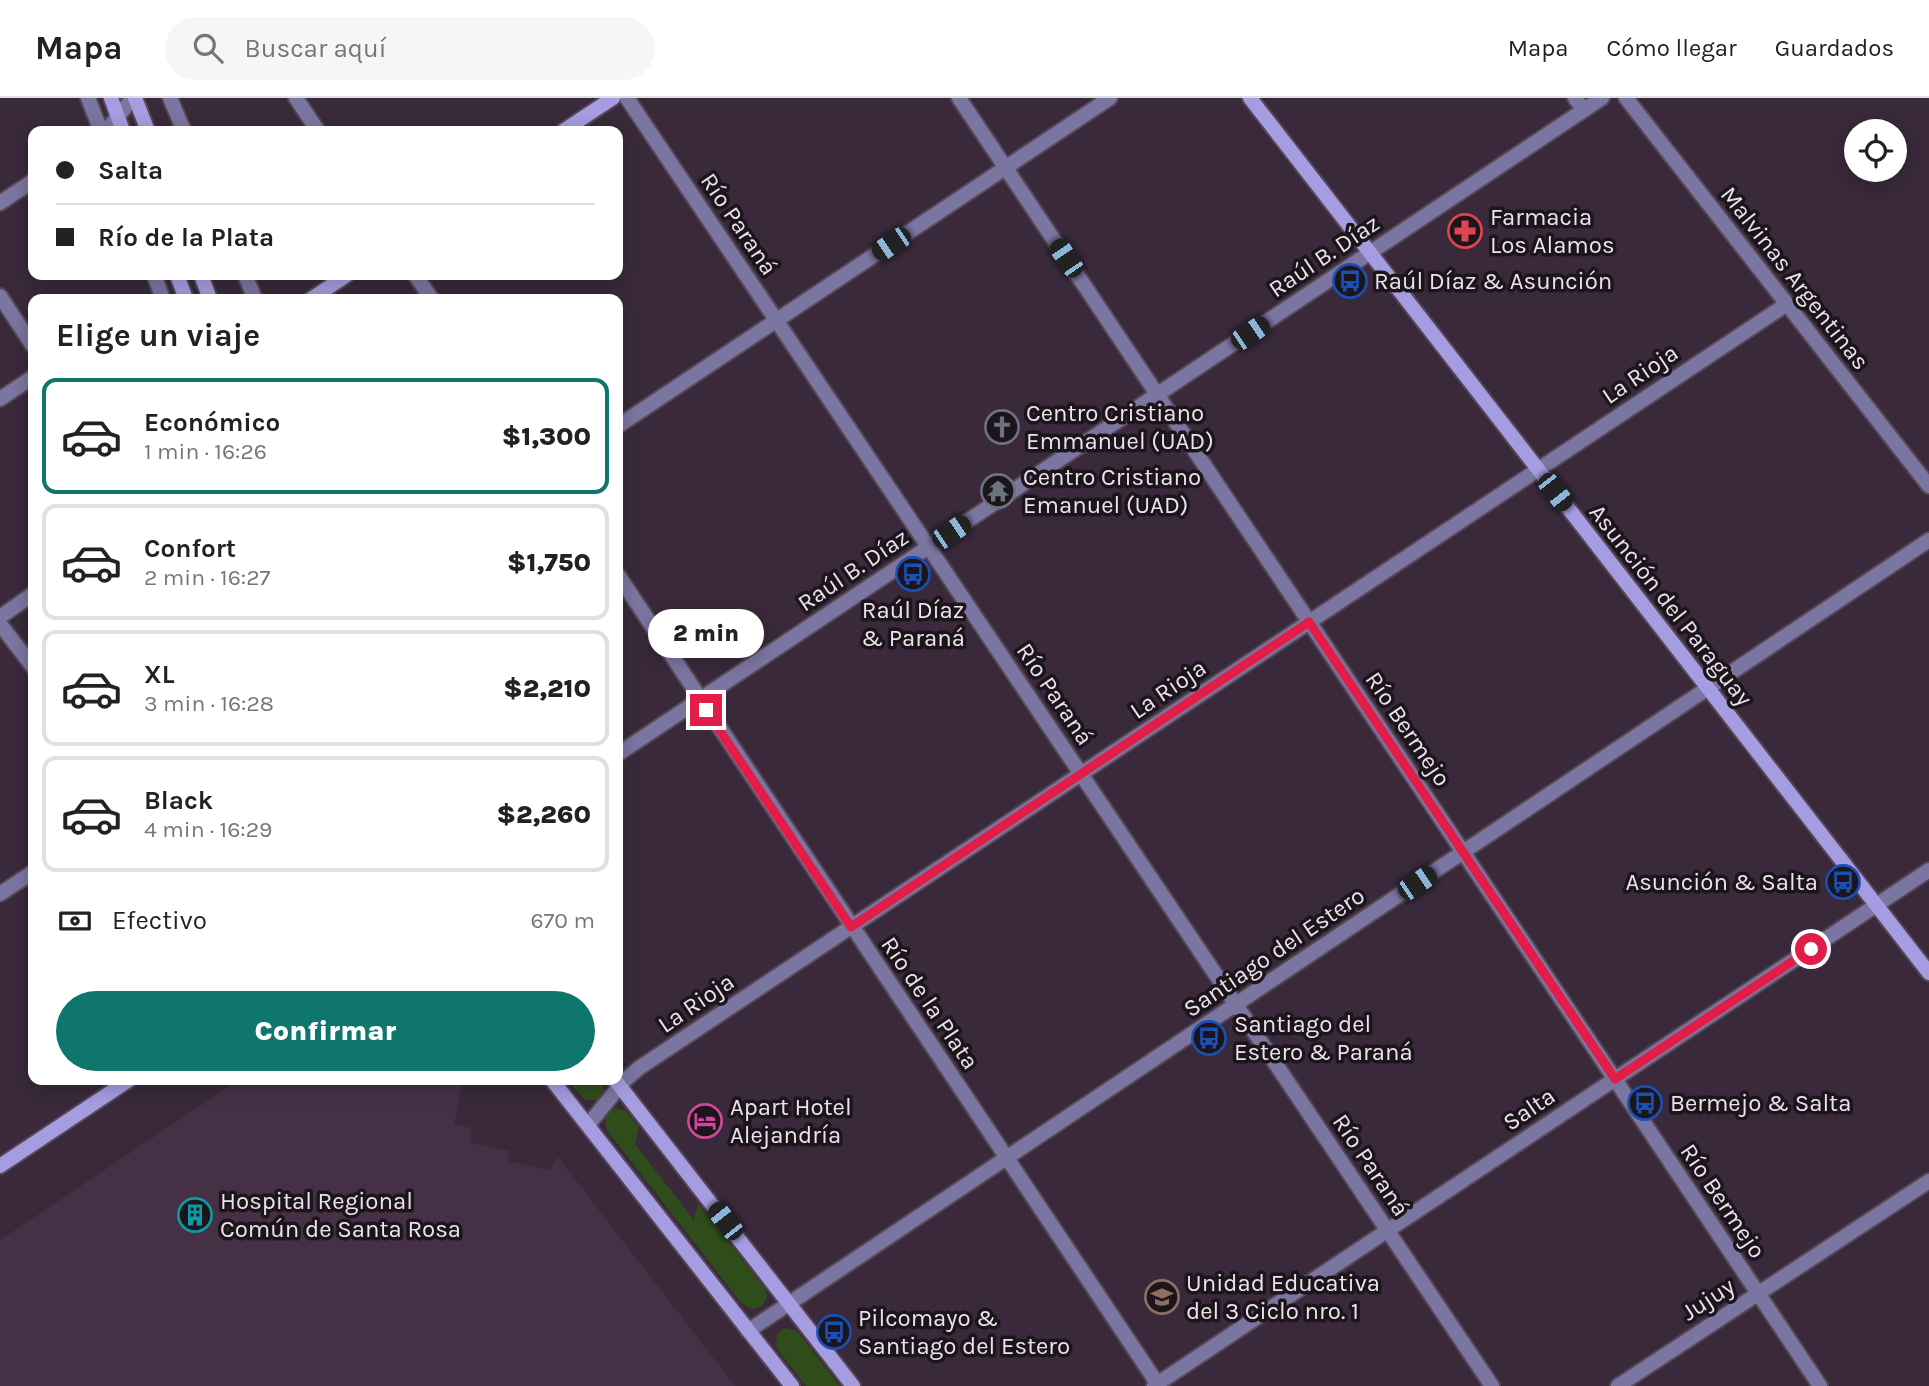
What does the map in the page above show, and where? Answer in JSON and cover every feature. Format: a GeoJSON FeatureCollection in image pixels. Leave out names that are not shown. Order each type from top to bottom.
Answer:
{"type":"FeatureCollection","features":[{"type":"Feature","properties":{"kind":"main road"},"geometry":{"type":"LineString","coordinates":[[111,98],[121,126]]}},
{"type":"Feature","properties":{"kind":"main road"},"geometry":{"type":"LineString","coordinates":[[134,98],[146,126]]}},
{"type":"Feature","properties":{"kind":"main road"},"geometry":{"type":"LineString","coordinates":[[570,126],[612,98]]}},
{"type":"Feature","properties":{"kind":"main road","name":"Asunción del Paraguay"},"geometry":{"type":"LineString","coordinates":[[1250,98],[1929,973]]}},
{"type":"Feature","properties":{"kind":"main road"},"geometry":{"type":"LineString","coordinates":[[318,294],[340,280]]}},
{"type":"Feature","properties":{"kind":"main road"},"geometry":{"type":"LineString","coordinates":[[0,1166],[122,1085]]}},
{"type":"Feature","properties":{"kind":"main road"},"geometry":{"type":"LineString","coordinates":[[556,1085],[792,1386]]}},
{"type":"Feature","properties":{"kind":"main road"},"geometry":{"type":"LineString","coordinates":[[619,1085],[853,1386]]}},
{"type":"Feature","properties":{"kind":"street"},"geometry":{"type":"LineString","coordinates":[[88,98],[101,126]]}},
{"type":"Feature","properties":{"kind":"street"},"geometry":{"type":"LineString","coordinates":[[108,126],[134,98]]}},
{"type":"Feature","properties":{"kind":"street"},"geometry":{"type":"LineString","coordinates":[[170,98],[182,126]]}},
{"type":"Feature","properties":{"kind":"street"},"geometry":{"type":"LineString","coordinates":[[296,98],[315,126]]}},
{"type":"Feature","properties":{"kind":"street","name":"Río Paraná"},"geometry":{"type":"LineString","coordinates":[[627,98],[1492,1386]]}},
{"type":"Feature","properties":{"kind":"street","name":"Río Bermejo"},"geometry":{"type":"LineString","coordinates":[[959,98],[1819,1386]]}},
{"type":"Feature","properties":{"kind":"street"},"geometry":{"type":"LineString","coordinates":[[623,423],[1110,98]]}},
{"type":"Feature","properties":{"kind":"street"},"geometry":{"type":"LineString","coordinates":[[1575,98],[1584,110]]}},
{"type":"Feature","properties":{"kind":"street","name":"Raúl B. Díaz"},"geometry":{"type":"LineString","coordinates":[[623,751],[1602,98]]}},
{"type":"Feature","properties":{"kind":"street","name":"Malvinas Argentinas"},"geometry":{"type":"LineString","coordinates":[[1626,98],[1929,486]]}},
{"type":"Feature","properties":{"kind":"street"},"geometry":{"type":"LineString","coordinates":[[0,203],[28,184]]}},
{"type":"Feature","properties":{"kind":"street"},"geometry":{"type":"LineString","coordinates":[[0,296],[28,338]]}},
{"type":"Feature","properties":{"kind":"street","name":"La Rioja"},"geometry":{"type":"LineString","coordinates":[[623,1079],[1787,304]]}},
{"type":"Feature","properties":{"kind":"street"},"geometry":{"type":"LineString","coordinates":[[0,399],[28,380]]}},
{"type":"Feature","properties":{"kind":"street","name":"Santiago del Estero"},"geometry":{"type":"LineString","coordinates":[[748,1331],[1929,540]]}},
{"type":"Feature","properties":{"kind":"street","name":"Río de la Plata"},"geometry":{"type":"LineString","coordinates":[[623,583],[1157,1385]]}},
{"type":"Feature","properties":{"kind":"street"},"geometry":{"type":"LineString","coordinates":[[0,617],[28,597]]}},
{"type":"Feature","properties":{"kind":"street"},"geometry":{"type":"LineString","coordinates":[[0,624],[28,660]]}},
{"type":"Feature","properties":{"kind":"street","name":"Salta"},"geometry":{"type":"LineString","coordinates":[[1157,1385],[1929,870]]}},
{"type":"Feature","properties":{"kind":"street"},"geometry":{"type":"LineString","coordinates":[[0,894],[28,875]]}},
{"type":"Feature","properties":{"kind":"street","name":"La Rioja"},"geometry":{"type":"LineString","coordinates":[[588,1125],[616,1085]]}},
{"type":"Feature","properties":{"kind":"street","name":"Jujuy"},"geometry":{"type":"LineString","coordinates":[[1618,1386],[1929,1181]]}},
{"type":"Feature","properties":{"kind":"shaded area"},"geometry":{"type":"Polygon","coordinates":[[[232,1085],[462,1085],[454,1124],[472,1128],[470,1143],[509,1151],[508,1161],[549,1170],[558,1157],[735,1386],[0,1386],[0,1240],[232,1085]]]}},
{"type":"Feature","properties":{"kind":"green space"},"geometry":{"type":"Polygon","coordinates":[[[572,1085],[603,1085],[604,1093],[596,1100],[585,1100],[572,1085]]]}},
{"type":"Feature","properties":{"kind":"green space"},"geometry":{"type":"Polygon","coordinates":[[[615,1108],[626,1111],[639,1127],[635,1144],[694,1220],[698,1203],[764,1287],[767,1297],[762,1306],[752,1309],[742,1304],[606,1129],[605,1116],[615,1108]]]}},
{"type":"Feature","properties":{"kind":"green space"},"geometry":{"type":"Polygon","coordinates":[[[784,1328],[797,1331],[840,1386],[806,1386],[777,1349],[776,1336],[784,1328]]]}},
{"type":"Feature","properties":{"kind":"place","name":"Farmacia Los Alamos"},"geometry":{"type":"Point","coordinates":[1465,231]}},
{"type":"Feature","properties":{"kind":"place","name":"Raúl Díaz & Asunción"},"geometry":{"type":"Point","coordinates":[1350,281]}},
{"type":"Feature","properties":{"kind":"place","name":"Centro Cristiano Emmanuel (UAD)"},"geometry":{"type":"Point","coordinates":[1002,427]}},
{"type":"Feature","properties":{"kind":"place","name":"Centro Cristiano Emanuel (UAD)"},"geometry":{"type":"Point","coordinates":[998,491]}},
{"type":"Feature","properties":{"kind":"place","name":"Raúl Díaz & Paraná"},"geometry":{"type":"Point","coordinates":[913,574]}},
{"type":"Feature","properties":{"kind":"place","name":"Asunción & Salta"},"geometry":{"type":"Point","coordinates":[1843,882]}},
{"type":"Feature","properties":{"kind":"place","name":"Santiago del Estero & Paraná"},"geometry":{"type":"Point","coordinates":[1209,1038]}},
{"type":"Feature","properties":{"kind":"place","name":"Bermejo & Salta"},"geometry":{"type":"Point","coordinates":[1645,1103]}},
{"type":"Feature","properties":{"kind":"place","name":"Apart Hotel Alejandría"},"geometry":{"type":"Point","coordinates":[705,1121]}},
{"type":"Feature","properties":{"kind":"place","name":"Hospital Regional Común de Santa Rosa"},"geometry":{"type":"Point","coordinates":[195,1215]}},
{"type":"Feature","properties":{"kind":"place","name":"Unidad Educativa del 3 Ciclo nro. 1"},"geometry":{"type":"Point","coordinates":[1162,1297]}},
{"type":"Feature","properties":{"kind":"place","name":"Pilcomayo & Santiago del Estero"},"geometry":{"type":"Point","coordinates":[834,1332]}},
{"type":"Feature","properties":{"kind":"route"},"geometry":{"type":"LineString","coordinates":[[706,710],[851,927],[1309,622],[1615,1079],[1811,949]]}}]}
